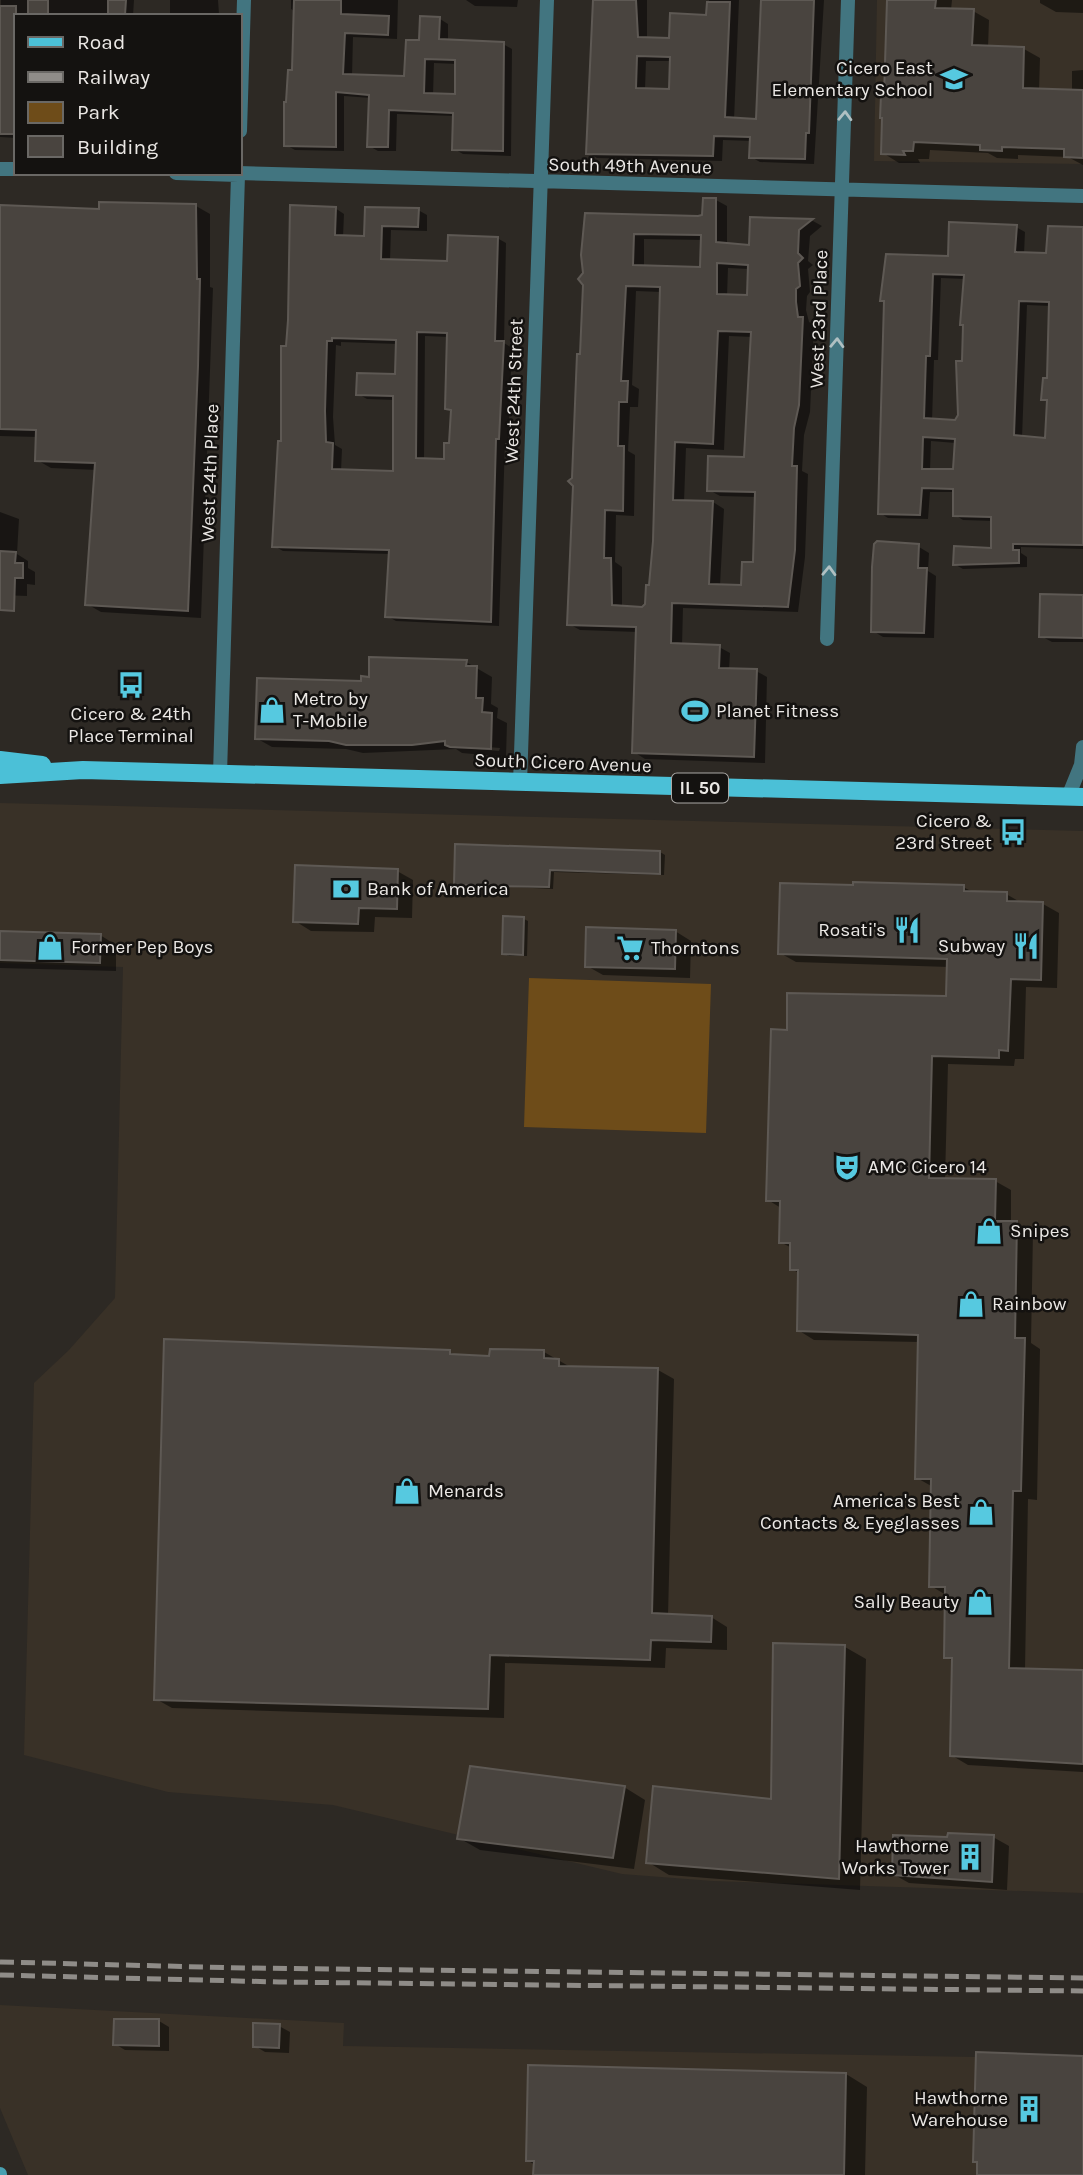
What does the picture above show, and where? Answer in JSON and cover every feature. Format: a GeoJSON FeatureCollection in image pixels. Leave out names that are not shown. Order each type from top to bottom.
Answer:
{"type":"FeatureCollection","features":[{"type":"Feature","properties":{"kind":"main road","name":"South Cicero Avenue"},"geometry":{"type":"LineString","coordinates":[[0,760],[83,770],[220,775],[1076,797]]}},
{"type":"Feature","properties":{"kind":"main road","name":"South Cicero Avenue"},"geometry":{"type":"LineString","coordinates":[[0,775],[83,770]]}},
{"type":"Feature","properties":{"kind":"street"},"geometry":{"type":"LineString","coordinates":[[242,66],[244,0]]}},
{"type":"Feature","properties":{"kind":"street","name":"West 24th Street"},"geometry":{"type":"LineString","coordinates":[[520,783],[547,0]]}},
{"type":"Feature","properties":{"kind":"street","name":"West 23rd Place"},"geometry":{"type":"LineString","coordinates":[[827,639],[848,0]]}},
{"type":"Feature","properties":{"kind":"street","name":"South 49th Avenue"},"geometry":{"type":"LineString","coordinates":[[242,174],[1083,196]]}},
{"type":"Feature","properties":{"kind":"street","name":"West 24th Place"},"geometry":{"type":"LineString","coordinates":[[220,775],[238,175]]}},
{"type":"Feature","properties":{"kind":"street"},"geometry":{"type":"LineString","coordinates":[[1076,797],[1083,747]]}},
{"type":"Feature","properties":{"kind":"shaded area","name":"Cicero East Elementary School"},"geometry":{"type":"Polygon","coordinates":[[[877,0],[1083,0],[1083,164],[874,161],[877,0]]]}},
{"type":"Feature","properties":{"kind":"shaded area"},"geometry":{"type":"Polygon","coordinates":[[[0,803],[1083,831],[1083,1893],[713,1881],[622,1874],[333,1805],[168,1792],[24,1755],[34,1383],[69,1350],[115,1298],[123,967],[0,963],[0,803]]]}},
{"type":"Feature","properties":{"kind":"shaded area"},"geometry":{"type":"Polygon","coordinates":[[[0,2005],[344,2023],[343,2046],[1083,2059],[1083,2175],[28,2175],[0,2108],[0,2005]]]}},
{"type":"Feature","properties":{"kind":"green space"},"geometry":{"type":"Polygon","coordinates":[[[529,978],[711,984],[706,1133],[524,1127],[529,978]]]}},
{"type":"Feature","properties":{"kind":"building"},"geometry":{"type":"Polygon","coordinates":[[[28,0],[48,0],[48,14],[28,14],[28,0]]]}},
{"type":"Feature","properties":{"kind":"building"},"geometry":{"type":"Polygon","coordinates":[[[108,0],[126,0],[125,14],[108,14],[108,0]]]}},
{"type":"Feature","properties":{"kind":"building"},"geometry":{"type":"Polygon","coordinates":[[[294,0],[341,0],[341,14],[389,16],[388,35],[345,33],[343,74],[404,76],[406,40],[419,40],[420,16],[440,17],[439,39],[504,42],[503,151],[452,150],[453,113],[389,110],[388,147],[367,147],[369,95],[336,92],[336,147],[284,146],[284,102],[288,70],[292,70],[294,0]],[[425,59],[424,93],[455,94],[455,60],[425,59]]]}},
{"type":"Feature","properties":{"kind":"building"},"geometry":{"type":"Polygon","coordinates":[[[593,0],[636,0],[638,37],[669,38],[670,13],[706,15],[707,2],[730,2],[725,117],[756,119],[761,0],[814,0],[809,133],[806,133],[805,159],[749,158],[750,137],[714,136],[713,156],[586,154],[593,0]],[[637,56],[636,88],[669,89],[670,57],[637,56]]]}},
{"type":"Feature","properties":{"kind":"building","name":"Cicero East Elementary School"},"geometry":{"type":"Polygon","coordinates":[[[887,0],[936,0],[935,8],[974,9],[972,45],[1024,47],[1023,88],[1083,90],[1083,158],[1064,157],[1064,149],[1002,147],[1002,151],[980,150],[980,145],[914,142],[913,151],[903,151],[905,155],[881,154],[880,118],[881,95],[884,95],[887,0]]]}},
{"type":"Feature","properties":{"kind":"building"},"geometry":{"type":"Polygon","coordinates":[[[0,6],[16,6],[14,134],[0,134],[0,6]]]}},
{"type":"Feature","properties":{"kind":"building"},"geometry":{"type":"Polygon","coordinates":[[[703,198],[716,198],[716,242],[749,245],[750,217],[813,219],[799,230],[798,253],[803,258],[798,263],[800,286],[796,289],[796,302],[798,317],[803,317],[799,405],[794,428],[792,466],[797,466],[795,550],[788,607],[672,603],[671,643],[720,645],[719,668],[757,669],[754,757],[632,753],[636,627],[567,625],[573,486],[568,481],[572,478],[577,354],[580,354],[583,285],[578,279],[583,273],[581,255],[585,213],[702,215],[703,198]],[[634,234],[633,265],[700,267],[701,235],[634,234]],[[717,263],[717,294],[747,295],[748,265],[717,263]],[[626,286],[621,381],[628,381],[627,402],[619,402],[618,446],[624,446],[623,511],[605,510],[604,558],[611,558],[612,605],[642,607],[645,604],[646,585],[649,585],[653,541],[660,287],[626,286]],[[718,331],[713,444],[675,442],[673,500],[713,501],[709,584],[741,585],[742,562],[753,562],[755,492],[707,491],[708,456],[744,457],[751,332],[718,331]]]}},
{"type":"Feature","properties":{"kind":"building"},"geometry":{"type":"Polygon","coordinates":[[[99,202],[196,204],[197,279],[200,279],[188,611],[85,605],[95,463],[35,461],[36,430],[0,429],[0,205],[99,209],[99,202]]]}},
{"type":"Feature","properties":{"kind":"building"},"geometry":{"type":"Polygon","coordinates":[[[290,205],[336,207],[335,235],[364,236],[365,207],[419,208],[418,227],[382,226],[381,259],[447,261],[448,235],[498,237],[495,341],[504,341],[499,439],[496,439],[491,622],[385,617],[389,550],[272,547],[278,441],[281,441],[281,346],[286,346],[290,205]],[[417,332],[416,458],[444,459],[444,443],[449,443],[451,410],[445,409],[447,333],[417,332]],[[332,338],[332,341],[327,341],[325,411],[326,442],[333,443],[332,469],[393,471],[393,396],[356,395],[357,373],[395,374],[396,340],[332,338]]]}},
{"type":"Feature","properties":{"kind":"building"},"geometry":{"type":"Polygon","coordinates":[[[949,222],[1017,225],[1015,252],[1046,253],[1048,226],[1083,227],[1083,545],[1013,544],[1013,550],[1019,550],[1019,563],[953,565],[954,546],[991,548],[991,517],[953,516],[953,489],[922,488],[920,515],[878,514],[884,301],[880,301],[886,254],[948,256],[949,222]],[[933,274],[930,356],[926,356],[924,418],[955,420],[958,415],[956,361],[962,361],[963,325],[960,325],[964,275],[933,274]],[[1019,301],[1014,435],[1045,438],[1047,400],[1041,400],[1043,378],[1047,378],[1049,302],[1019,301]],[[923,437],[922,469],[953,469],[955,439],[923,437]]]}},
{"type":"Feature","properties":{"kind":"building"},"geometry":{"type":"Polygon","coordinates":[[[877,541],[919,544],[918,568],[927,568],[924,633],[871,632],[872,567],[874,544],[877,541]]]}},
{"type":"Feature","properties":{"kind":"building"},"geometry":{"type":"Polygon","coordinates":[[[0,551],[16,552],[15,563],[23,563],[23,578],[15,578],[14,611],[0,610],[0,551]]]}},
{"type":"Feature","properties":{"kind":"building"},"geometry":{"type":"Polygon","coordinates":[[[1040,594],[1083,595],[1083,638],[1039,637],[1040,594]]]}},
{"type":"Feature","properties":{"kind":"building"},"geometry":{"type":"Polygon","coordinates":[[[369,657],[467,660],[466,666],[477,666],[476,698],[483,698],[482,712],[492,713],[491,749],[450,747],[445,745],[445,741],[412,745],[346,745],[329,741],[255,739],[257,678],[361,681],[361,676],[369,677],[369,657]]]}},
{"type":"Feature","properties":{"kind":"building"},"geometry":{"type":"Polygon","coordinates":[[[455,844],[660,851],[660,874],[550,870],[549,887],[454,885],[455,844]]]}},
{"type":"Feature","properties":{"kind":"building","name":"Bank of America"},"geometry":{"type":"Polygon","coordinates":[[[295,865],[398,869],[397,909],[359,908],[358,924],[293,922],[295,865]]]}},
{"type":"Feature","properties":{"kind":"building"},"geometry":{"type":"Polygon","coordinates":[[[853,882],[964,885],[964,891],[1007,892],[1007,901],[1043,902],[1041,980],[1011,979],[1008,1051],[999,1050],[999,1058],[932,1056],[929,1178],[996,1179],[995,1221],[1017,1221],[1015,1338],[1025,1338],[1021,1491],[1013,1491],[1009,1668],[1083,1670],[1083,1764],[950,1756],[952,1658],[944,1658],[945,1587],[929,1587],[931,1479],[915,1479],[918,1335],[797,1331],[798,1270],[790,1270],[790,1243],[779,1243],[780,1201],[766,1201],[771,1029],[787,1030],[787,993],[946,996],[947,959],[778,954],[780,883],[853,885],[853,882]]]}},
{"type":"Feature","properties":{"kind":"building"},"geometry":{"type":"Polygon","coordinates":[[[503,916],[524,917],[523,955],[502,954],[503,916]]]}},
{"type":"Feature","properties":{"kind":"building","name":"Thorntons"},"geometry":{"type":"Polygon","coordinates":[[[586,927],[676,930],[675,969],[585,967],[586,927]]]}},
{"type":"Feature","properties":{"kind":"building","name":"Former Pep Boys"},"geometry":{"type":"Polygon","coordinates":[[[0,931],[101,934],[100,963],[0,960],[0,931]]]}},
{"type":"Feature","properties":{"kind":"building","name":"Menards"},"geometry":{"type":"Polygon","coordinates":[[[164,1339],[450,1350],[450,1354],[489,1356],[490,1349],[544,1350],[544,1358],[559,1359],[559,1366],[658,1368],[652,1613],[712,1616],[711,1642],[651,1640],[650,1660],[490,1655],[488,1709],[154,1700],[164,1339]]]}},
{"type":"Feature","properties":{"kind":"building"},"geometry":{"type":"Polygon","coordinates":[[[773,1643],[845,1645],[839,1879],[646,1863],[653,1786],[771,1799],[773,1643]]]}},
{"type":"Feature","properties":{"kind":"building"},"geometry":{"type":"Polygon","coordinates":[[[470,1766],[625,1786],[613,1858],[457,1839],[470,1766]]]}},
{"type":"Feature","properties":{"kind":"building"},"geometry":{"type":"Polygon","coordinates":[[[948,1833],[994,1835],[992,1882],[892,1875],[893,1835],[947,1837],[948,1833]]]}},
{"type":"Feature","properties":{"kind":"building"},"geometry":{"type":"Polygon","coordinates":[[[114,2019],[159,2019],[159,2046],[113,2045],[114,2019]]]}},
{"type":"Feature","properties":{"kind":"building"},"geometry":{"type":"Polygon","coordinates":[[[253,2023],[280,2024],[279,2048],[253,2047],[253,2023]]]}},
{"type":"Feature","properties":{"kind":"building","name":"Hawthorne Warehouse"},"geometry":{"type":"Polygon","coordinates":[[[976,2052],[1083,2056],[1083,2175],[977,2175],[977,2162],[973,2162],[976,2052]]]}},
{"type":"Feature","properties":{"kind":"building"},"geometry":{"type":"Polygon","coordinates":[[[528,2065],[846,2073],[844,2175],[533,2175],[534,2161],[526,2161],[528,2065]]]}},
{"type":"Feature","properties":{"kind":"railway"},"geometry":{"type":"LineString","coordinates":[[0,1962],[245,1968],[1083,1978]]}},
{"type":"Feature","properties":{"kind":"railway"},"geometry":{"type":"LineString","coordinates":[[0,1975],[279,1982],[1083,1991]]}},
{"type":"Feature","properties":{"kind":"place","name":"Cicero East Elementary School"},"geometry":{"type":"Point","coordinates":[954,79]}},
{"type":"Feature","properties":{"kind":"place","name":"Cicero & 24th Place Terminal"},"geometry":{"type":"Point","coordinates":[131,685]}},
{"type":"Feature","properties":{"kind":"place","name":"Metro by T-Mobile"},"geometry":{"type":"Point","coordinates":[272,710]}},
{"type":"Feature","properties":{"kind":"place","name":"Planet Fitness"},"geometry":{"type":"Point","coordinates":[695,711]}},
{"type":"Feature","properties":{"kind":"place","name":"Cicero & 23rd Street"},"geometry":{"type":"Point","coordinates":[1013,832]}},
{"type":"Feature","properties":{"kind":"place","name":"Bank of America"},"geometry":{"type":"Point","coordinates":[346,889]}},
{"type":"Feature","properties":{"kind":"place","name":"Rosati's"},"geometry":{"type":"Point","coordinates":[907,930]}},
{"type":"Feature","properties":{"kind":"place","name":"Subway"},"geometry":{"type":"Point","coordinates":[1026,946]}},
{"type":"Feature","properties":{"kind":"place","name":"Former Pep Boys"},"geometry":{"type":"Point","coordinates":[50,947]}},
{"type":"Feature","properties":{"kind":"place","name":"Thorntons"},"geometry":{"type":"Point","coordinates":[630,948]}},
{"type":"Feature","properties":{"kind":"place","name":"AMC Cicero 14"},"geometry":{"type":"Point","coordinates":[847,1167]}},
{"type":"Feature","properties":{"kind":"place","name":"Snipes"},"geometry":{"type":"Point","coordinates":[989,1231]}},
{"type":"Feature","properties":{"kind":"place","name":"Rainbow"},"geometry":{"type":"Point","coordinates":[971,1304]}},
{"type":"Feature","properties":{"kind":"place","name":"Menards"},"geometry":{"type":"Point","coordinates":[407,1491]}},
{"type":"Feature","properties":{"kind":"place","name":"America's Best Contacts & Eyeglasses"},"geometry":{"type":"Point","coordinates":[981,1512]}},
{"type":"Feature","properties":{"kind":"place","name":"Sally Beauty"},"geometry":{"type":"Point","coordinates":[980,1602]}},
{"type":"Feature","properties":{"kind":"place","name":"Hawthorne Works Tower"},"geometry":{"type":"Point","coordinates":[970,1857]}},
{"type":"Feature","properties":{"kind":"place","name":"Hawthorne Warehouse"},"geometry":{"type":"Point","coordinates":[1029,2109]}}]}
